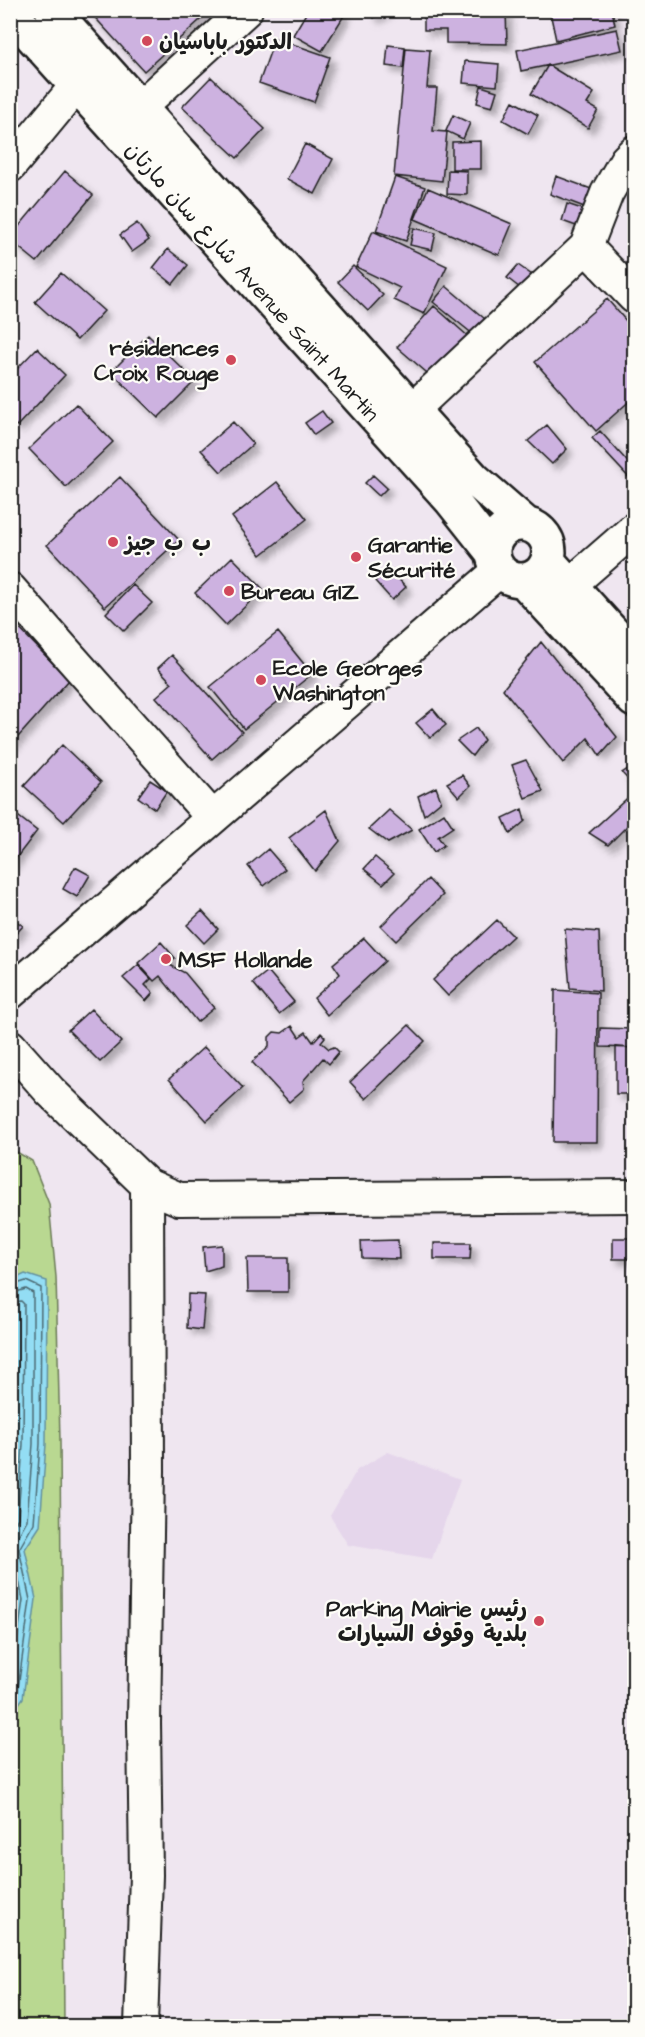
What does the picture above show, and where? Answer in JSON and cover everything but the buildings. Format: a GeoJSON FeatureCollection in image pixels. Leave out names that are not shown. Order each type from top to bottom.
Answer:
{"type":"FeatureCollection","features":[{"type":"Feature","properties":{"kind":"main road","name":"شارع سان مارتان Avenue Saint Martin"},"geometry":{"type":"LineString","coordinates":[[52,10],[474,479],[527,525],[536,529],[547,541],[516,566]]}},
{"type":"Feature","properties":{"kind":"main road","name":"شارع سان مارتان Avenue Saint Martin"},"geometry":{"type":"LineString","coordinates":[[10,12],[451,500],[516,566],[634,700]]}},
{"type":"Feature","properties":{"kind":"main road"},"geometry":{"type":"LineString","coordinates":[[516,566],[495,543],[505,530],[514,525],[527,525]]}},
{"type":"Feature","properties":{"kind":"main road","name":"شارع سان مارتان Avenue Saint Martin"},"geometry":{"type":"LineString","coordinates":[[516,566],[572,583],[634,656]]}},
{"type":"Feature","properties":{"kind":"street"},"geometry":{"type":"LineString","coordinates":[[140,108],[246,10]]}},
{"type":"Feature","properties":{"kind":"street"},"geometry":{"type":"LineString","coordinates":[[10,166],[77,86]]}},
{"type":"Feature","properties":{"kind":"street"},"geometry":{"type":"LineString","coordinates":[[412,410],[586,247],[607,193],[626,160],[634,152]]}},
{"type":"Feature","properties":{"kind":"street"},"geometry":{"type":"LineString","coordinates":[[586,247],[634,297]]}},
{"type":"Feature","properties":{"kind":"street"},"geometry":{"type":"LineString","coordinates":[[572,583],[634,529]]}},
{"type":"Feature","properties":{"kind":"street"},"geometry":{"type":"LineString","coordinates":[[10,993],[212,817],[516,566]]}},
{"type":"Feature","properties":{"kind":"street"},"geometry":{"type":"LineString","coordinates":[[10,590],[212,817]]}},
{"type":"Feature","properties":{"kind":"street"},"geometry":{"type":"LineString","coordinates":[[10,1046],[50,1091],[147,1185],[179,1199],[634,1196]]}},
{"type":"Feature","properties":{"kind":"street"},"geometry":{"type":"LineString","coordinates":[[141,2026],[146,1875],[144,1723],[148,1471],[147,1185]]}},
{"type":"Feature","properties":{"kind":"shaded area"},"geometry":{"type":"Polygon","coordinates":[[[388,1452],[460,1479],[432,1559],[348,1545],[330,1516],[357,1470],[388,1452]]]}},
{"type":"Feature","properties":{"kind":"green space"},"geometry":{"type":"Polygon","coordinates":[[[10,1148],[32,1161],[49,1204],[56,1277],[60,1440],[64,2026],[11,2026],[10,1148]]]}},
{"type":"Feature","properties":{"kind":"water"},"geometry":{"type":"Polygon","coordinates":[[[25,1274],[47,1281],[46,1444],[40,1526],[25,1549],[36,1599],[23,1698],[11,1715],[10,1281],[25,1274]]]}},
{"type":"Feature","properties":{"kind":"place","name":"الدكتور باباسيان"},"geometry":{"type":"Point","coordinates":[147,41]}},
{"type":"Feature","properties":{"kind":"place","name":"résidences Croix Rouge"},"geometry":{"type":"Point","coordinates":[231,360]}},
{"type":"Feature","properties":{"kind":"place","name":"ب ب جيز"},"geometry":{"type":"Point","coordinates":[113,542]}},
{"type":"Feature","properties":{"kind":"place","name":"Garantie Sécurité"},"geometry":{"type":"Point","coordinates":[356,557]}},
{"type":"Feature","properties":{"kind":"place","name":"Bureau GIZ"},"geometry":{"type":"Point","coordinates":[229,591]}},
{"type":"Feature","properties":{"kind":"place","name":"Ecole Georges Washington"},"geometry":{"type":"Point","coordinates":[261,680]}},
{"type":"Feature","properties":{"kind":"place","name":"MSF Hollande"},"geometry":{"type":"Point","coordinates":[166,959]}},
{"type":"Feature","properties":{"kind":"place","name":"Parking Mairie رئيس بلدية وقوف السيارات"},"geometry":{"type":"Point","coordinates":[539,1621]}}]}
